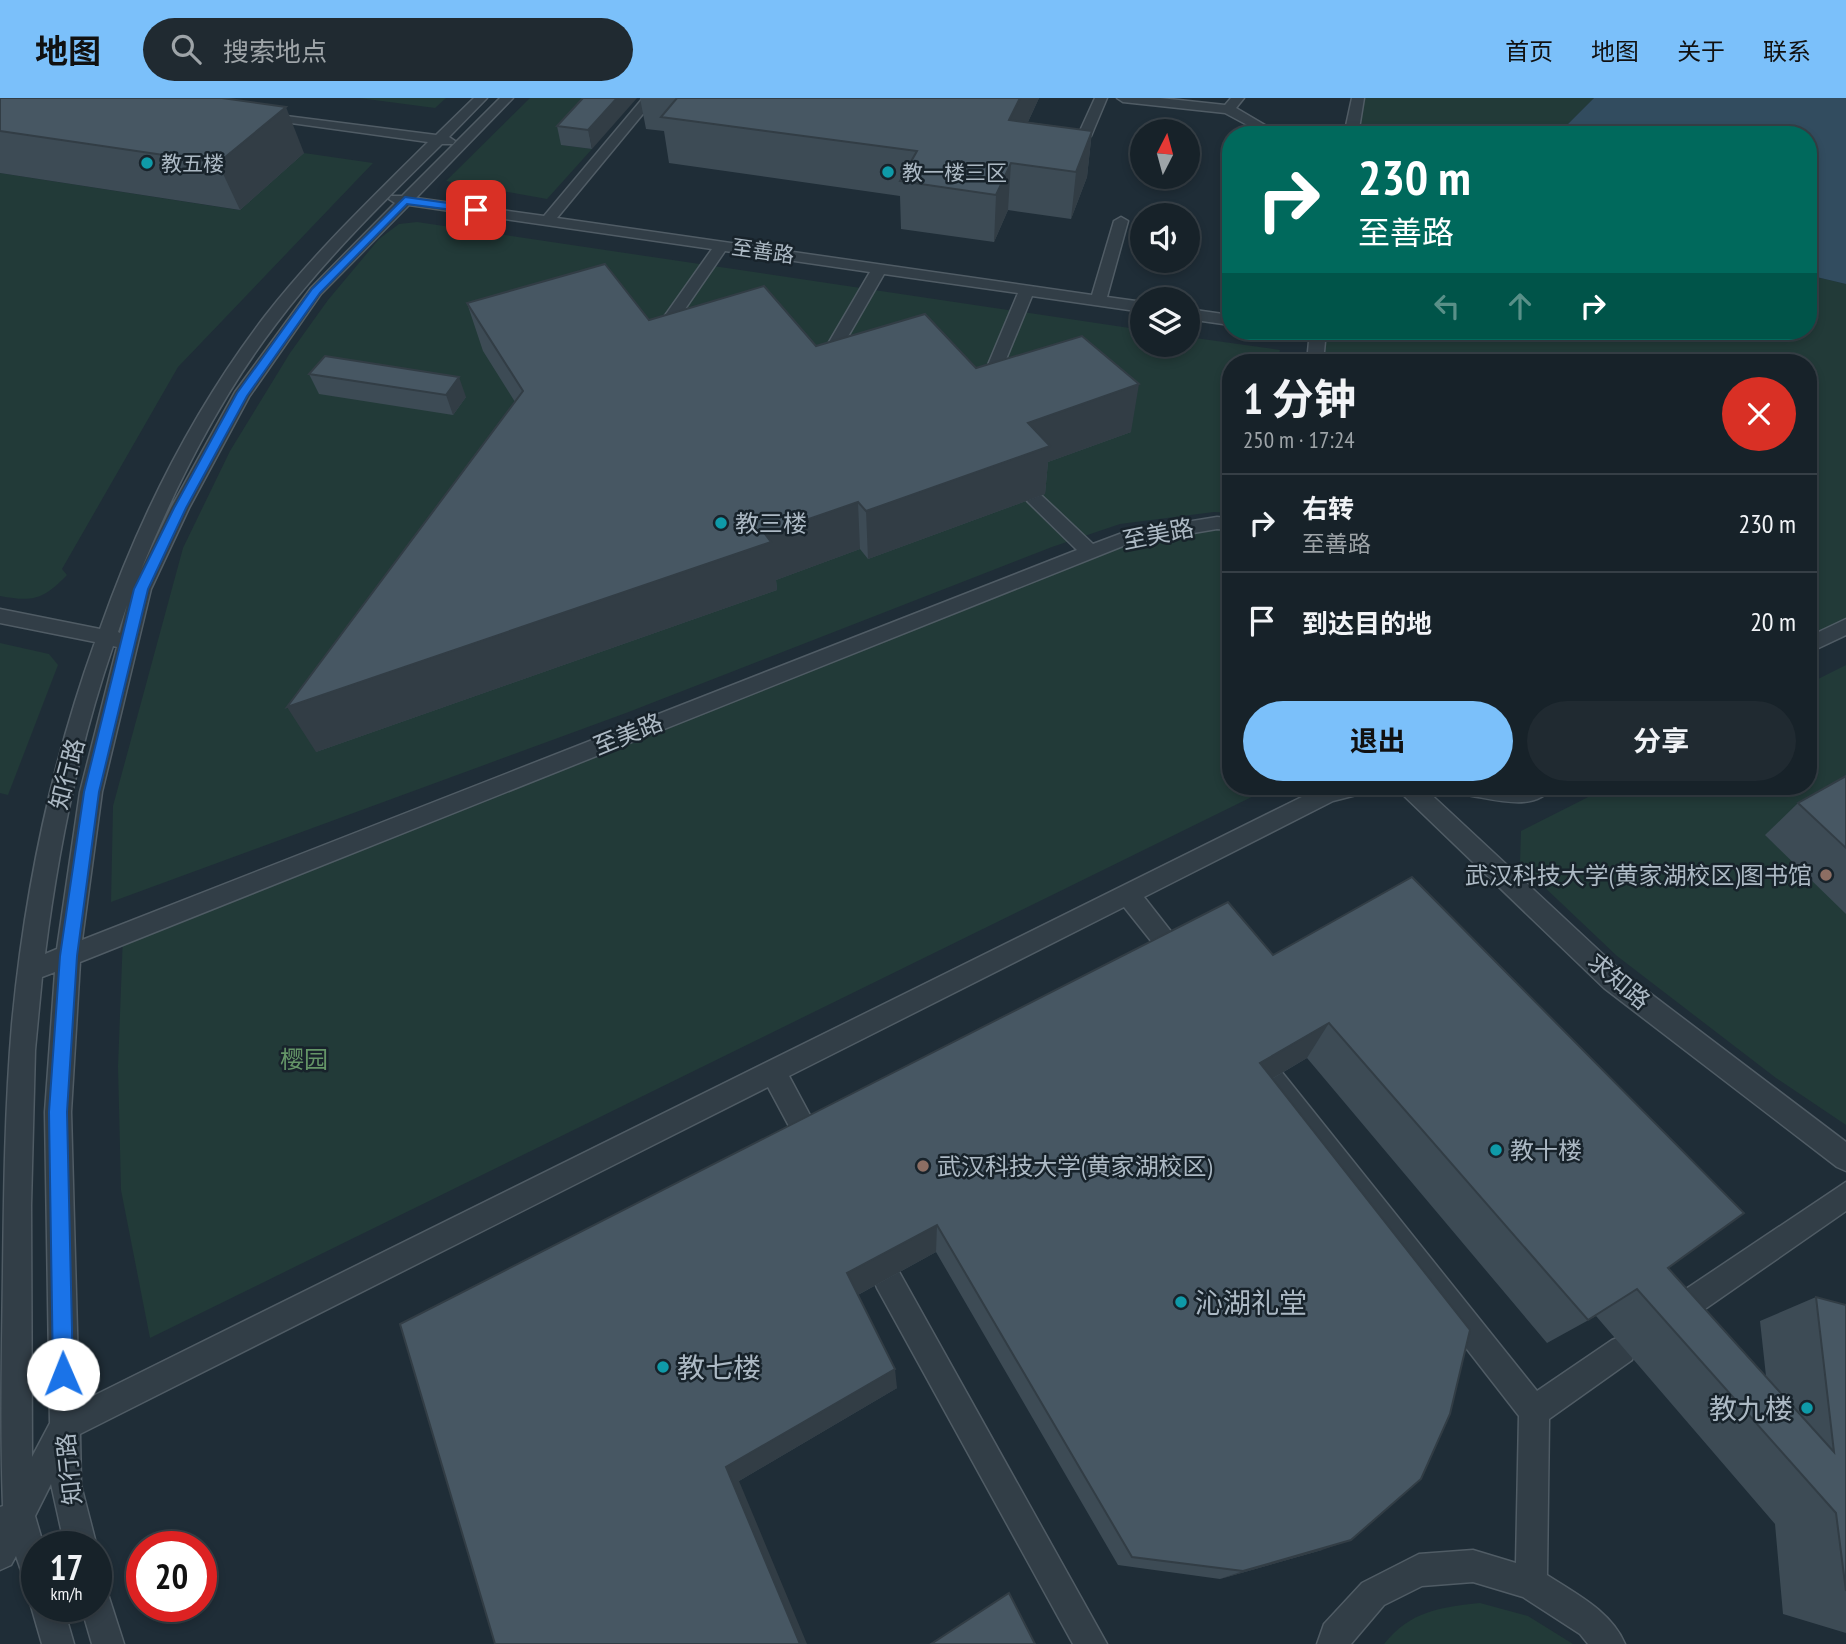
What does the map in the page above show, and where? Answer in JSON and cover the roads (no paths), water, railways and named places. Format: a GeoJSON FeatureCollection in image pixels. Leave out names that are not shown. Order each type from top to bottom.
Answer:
{"type":"FeatureCollection","features":[{"type":"Feature","properties":{"kind":"lane","name":"知行路"},"geometry":{"type":"LineString","coordinates":[[77,1531],[65,1485],[58,1112],[68,956],[91,792],[117,639],[136,553],[187,451],[245,356],[333,246],[481,98]]}},
{"type":"Feature","properties":{"kind":"lane","name":"知行路"},"geometry":{"type":"LineString","coordinates":[[21,1543],[9,1519],[17,1198],[25,1013],[51,831],[117,639],[180,508],[241,396],[316,291],[508,98]]}},
{"type":"Feature","properties":{"kind":"lane"},"geometry":{"type":"LineString","coordinates":[[548,220],[650,98]]}},
{"type":"Feature","properties":{"kind":"lane"},"geometry":{"type":"LineString","coordinates":[[1086,133],[1101,98]]}},
{"type":"Feature","properties":{"kind":"lane"},"geometry":{"type":"LineString","coordinates":[[1123,98],[1228,109],[1259,126]]}},
{"type":"Feature","properties":{"kind":"lane"},"geometry":{"type":"LineString","coordinates":[[1228,109],[1238,98]]}},
{"type":"Feature","properties":{"kind":"lane"},"geometry":{"type":"LineString","coordinates":[[1353,126],[1358,98]]}},
{"type":"Feature","properties":{"kind":"lane"},"geometry":{"type":"LineString","coordinates":[[292,119],[463,143]]}},
{"type":"Feature","properties":{"kind":"lane","name":"至善路"},"geometry":{"type":"LineString","coordinates":[[382,197],[1130,305]]}},
{"type":"Feature","properties":{"kind":"lane"},"geometry":{"type":"LineString","coordinates":[[1098,301],[1121,221]]}},
{"type":"Feature","properties":{"kind":"lane"},"geometry":{"type":"LineString","coordinates":[[647,353],[722,245]]}},
{"type":"Feature","properties":{"kind":"lane"},"geometry":{"type":"LineString","coordinates":[[813,384],[879,269]]}},
{"type":"Feature","properties":{"kind":"lane"},"geometry":{"type":"LineString","coordinates":[[979,404],[1027,290]]}},
{"type":"Feature","properties":{"kind":"lane"},"geometry":{"type":"LineString","coordinates":[[1200,316],[1222,319]]}},
{"type":"Feature","properties":{"kind":"lane"},"geometry":{"type":"LineString","coordinates":[[1034,498],[1090,552]]}},
{"type":"Feature","properties":{"kind":"lane","name":"至美路"},"geometry":{"type":"LineString","coordinates":[[32,970],[1125,538],[1222,523]]}},
{"type":"Feature","properties":{"kind":"lane"},"geometry":{"type":"LineString","coordinates":[[0,616],[117,639]]}},
{"type":"Feature","properties":{"kind":"lane"},"geometry":{"type":"LineString","coordinates":[[1817,641],[1846,626]]}},
{"type":"Feature","properties":{"kind":"lane"},"geometry":{"type":"LineString","coordinates":[[0,1554],[9,1519],[64,1426],[1326,795]]}},
{"type":"Feature","properties":{"kind":"lane","name":"求知路"},"geometry":{"type":"LineString","coordinates":[[1418,795],[1614,980],[1846,1158]]}},
{"type":"Feature","properties":{"kind":"lane"},"geometry":{"type":"LineString","coordinates":[[1128,894],[1179,959]]}},
{"type":"Feature","properties":{"kind":"lane"},"geometry":{"type":"LineString","coordinates":[[773,1071],[816,1150]]}},
{"type":"Feature","properties":{"kind":"lane"},"geometry":{"type":"LineString","coordinates":[[1272,1079],[1534,1411],[1531,1583]]}},
{"type":"Feature","properties":{"kind":"lane"},"geometry":{"type":"LineString","coordinates":[[1652,1329],[1846,1195]]}},
{"type":"Feature","properties":{"kind":"lane"},"geometry":{"type":"LineString","coordinates":[[887,1278],[1091,1644]]}},
{"type":"Feature","properties":{"kind":"lane"},"geometry":{"type":"LineString","coordinates":[[1534,1411],[1622,1350]]}},
{"type":"Feature","properties":{"kind":"lane"},"geometry":{"type":"LineString","coordinates":[[1333,1644],[1336,1636],[1373,1594],[1419,1570],[1473,1566],[1531,1583],[1591,1623],[1609,1644]]}},
{"type":"Feature","properties":{"kind":"lane"},"geometry":{"type":"LineString","coordinates":[[52,1622],[58,1644]]}},
{"type":"Feature","properties":{"kind":"lane"},"geometry":{"type":"LineString","coordinates":[[102,1622],[108,1644]]}},
{"type":"Feature","properties":{"kind":"water"},"geometry":{"type":"Polygon","coordinates":[[[1594,98],[1846,98],[1846,284],[1817,277],[1817,126],[1566,126],[1594,98]]]}},
{"type":"Feature","properties":{"kind":"place","name":"教五楼"},"geometry":{"type":"Point","coordinates":[147,163]}},
{"type":"Feature","properties":{"kind":"place","name":"教一楼三区"},"geometry":{"type":"Point","coordinates":[888,172]}},
{"type":"Feature","properties":{"kind":"place","name":"教三楼"},"geometry":{"type":"Point","coordinates":[721,523]}},
{"type":"Feature","properties":{"kind":"place","name":"武汉科技大学(黄家湖校区)图书馆"},"geometry":{"type":"Point","coordinates":[1826,875]}},
{"type":"Feature","properties":{"kind":"place","name":"教十楼"},"geometry":{"type":"Point","coordinates":[1496,1150]}},
{"type":"Feature","properties":{"kind":"place","name":"武汉科技大学(黄家湖校区)"},"geometry":{"type":"Point","coordinates":[923,1166]}},
{"type":"Feature","properties":{"kind":"place","name":"沁湖礼堂"},"geometry":{"type":"Point","coordinates":[1181,1302]}},
{"type":"Feature","properties":{"kind":"place","name":"教七楼"},"geometry":{"type":"Point","coordinates":[663,1367]}},
{"type":"Feature","properties":{"kind":"place","name":"教九楼"},"geometry":{"type":"Point","coordinates":[1807,1408]}},
{"type":"Feature","properties":{"kind":"park label","name":"樱园"},"geometry":{"type":"Point","coordinates":[304,1059]}}]}
